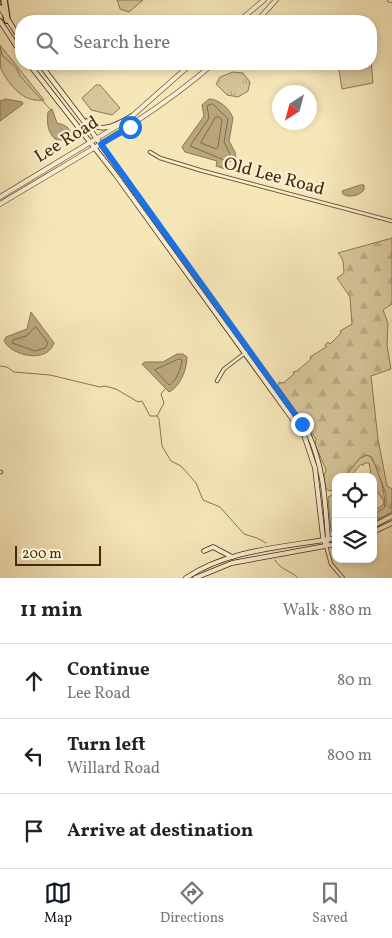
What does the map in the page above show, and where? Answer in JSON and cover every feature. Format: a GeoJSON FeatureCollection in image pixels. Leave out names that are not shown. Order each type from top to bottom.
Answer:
{"type":"FeatureCollection","features":[{"type":"Feature","properties":{"kind":"highway"},"geometry":{"type":"LineString","coordinates":[[4,0],[7,20]]}},
{"type":"Feature","properties":{"kind":"main road"},"geometry":{"type":"LineString","coordinates":[[247,15],[264,0]]}},
{"type":"Feature","properties":{"kind":"main road"},"geometry":{"type":"LineString","coordinates":[[262,15],[276,0]]}},
{"type":"Feature","properties":{"kind":"main road"},"geometry":{"type":"LineString","coordinates":[[0,7],[15,31]]}},
{"type":"Feature","properties":{"kind":"main road"},"geometry":{"type":"LineString","coordinates":[[0,21],[15,44]]}},
{"type":"Feature","properties":{"kind":"main road"},"geometry":{"type":"LineString","coordinates":[[34,70],[91,142],[298,427],[309,447],[319,489],[326,540]]}},
{"type":"Feature","properties":{"kind":"main road"},"geometry":{"type":"LineString","coordinates":[[45,70],[97,138],[302,424],[314,445],[324,488],[326,546]]}},
{"type":"Feature","properties":{"kind":"main road"},"geometry":{"type":"LineString","coordinates":[[179,74],[181,70]]}},
{"type":"Feature","properties":{"kind":"main road","name":"Lee Road"},"geometry":{"type":"LineString","coordinates":[[0,198],[132,116],[184,70]]}},
{"type":"Feature","properties":{"kind":"main road","name":"Lee Road"},"geometry":{"type":"LineString","coordinates":[[0,204],[152,112],[205,70]]}},
{"type":"Feature","properties":{"kind":"main road"},"geometry":{"type":"LineString","coordinates":[[74,108],[90,124],[99,128],[112,126],[132,116]]}},
{"type":"Feature","properties":{"kind":"main road"},"geometry":{"type":"LineString","coordinates":[[377,524],[392,516]]}},
{"type":"Feature","properties":{"kind":"main road"},"geometry":{"type":"LineString","coordinates":[[377,530],[392,523]]}},
{"type":"Feature","properties":{"kind":"main road"},"geometry":{"type":"LineString","coordinates":[[186,578],[201,569],[232,557],[332,539]]}},
{"type":"Feature","properties":{"kind":"main road"},"geometry":{"type":"LineString","coordinates":[[196,578],[232,563],[332,545]]}},
{"type":"Feature","properties":{"kind":"main road"},"geometry":{"type":"LineString","coordinates":[[204,550],[213,548],[232,557]]}},
{"type":"Feature","properties":{"kind":"street","name":"Old Lee Road"},"geometry":{"type":"LineString","coordinates":[[150,152],[160,158],[203,171],[392,221]]}},
{"type":"Feature","properties":{"kind":"street"},"geometry":{"type":"LineString","coordinates":[[217,381],[224,369],[249,350]]}},
{"type":"Feature","properties":{"kind":"street"},"geometry":{"type":"LineString","coordinates":[[326,546],[330,564],[343,578]]}},
{"type":"Feature","properties":{"kind":"green space"},"geometry":{"type":"Polygon","coordinates":[[[117,0],[143,0],[129,12],[120,9],[117,0]]]}},
{"type":"Feature","properties":{"kind":"green space"},"geometry":{"type":"Polygon","coordinates":[[[0,45],[15,64],[15,70],[20,70],[44,100],[30,99],[18,92],[1,69],[0,45]]]}},
{"type":"Feature","properties":{"kind":"green space"},"geometry":{"type":"Polygon","coordinates":[[[339,70],[372,70],[373,83],[342,89],[339,70]]]}},
{"type":"Feature","properties":{"kind":"green space"},"geometry":{"type":"Polygon","coordinates":[[[233,72],[243,73],[250,82],[248,91],[238,97],[227,95],[216,84],[220,77],[233,72]]]}},
{"type":"Feature","properties":{"kind":"green space"},"geometry":{"type":"Polygon","coordinates":[[[96,85],[100,85],[120,108],[112,115],[91,110],[82,98],[96,85]]]}},
{"type":"Feature","properties":{"kind":"green space"},"geometry":{"type":"Polygon","coordinates":[[[392,238],[392,304],[383,310],[388,323],[387,345],[391,369],[371,376],[378,439],[387,486],[392,489],[392,512],[377,520],[377,513],[386,506],[386,494],[372,457],[367,455],[360,458],[347,473],[332,473],[332,490],[326,489],[324,476],[326,470],[315,444],[316,439],[278,386],[279,382],[283,383],[294,374],[293,372],[297,371],[311,359],[310,357],[326,347],[325,345],[328,342],[330,344],[341,333],[340,331],[352,324],[350,297],[337,278],[344,273],[343,261],[338,253],[392,238]]]}},
{"type":"Feature","properties":{"kind":"green space"},"geometry":{"type":"Polygon","coordinates":[[[367,455],[371,458],[381,480],[385,505],[384,510],[377,514],[377,509],[383,505],[384,501],[377,491],[377,473],[371,473],[369,463],[364,463],[353,473],[347,473],[360,458],[367,455]]]}},
{"type":"Feature","properties":{"kind":"green space"},"geometry":{"type":"Polygon","coordinates":[[[332,495],[332,532],[331,531],[328,497],[332,495]]]}},
{"type":"Feature","properties":{"kind":"water"},"geometry":{"type":"Polygon","coordinates":[[[6,99],[22,102],[23,104],[0,121],[0,101],[6,99]]]}},
{"type":"Feature","properties":{"kind":"water"},"geometry":{"type":"Polygon","coordinates":[[[209,99],[224,105],[233,118],[229,141],[236,158],[226,164],[225,169],[216,166],[217,161],[185,152],[182,147],[204,116],[202,105],[209,99]]]}},
{"type":"Feature","properties":{"kind":"water"},"geometry":{"type":"Polygon","coordinates":[[[52,109],[57,123],[70,130],[71,135],[66,141],[55,139],[49,130],[48,112],[52,109]]]}},
{"type":"Feature","properties":{"kind":"water"},"geometry":{"type":"Polygon","coordinates":[[[364,185],[364,190],[359,194],[351,196],[343,194],[342,191],[364,185]]]}},
{"type":"Feature","properties":{"kind":"water"},"geometry":{"type":"Polygon","coordinates":[[[31,312],[54,343],[50,350],[37,356],[29,356],[14,351],[4,341],[6,337],[27,329],[31,312]]]}},
{"type":"Feature","properties":{"kind":"water"},"geometry":{"type":"Polygon","coordinates":[[[177,354],[183,354],[187,357],[186,367],[180,382],[169,392],[142,364],[145,362],[163,362],[177,354]]]}},
{"type":"Feature","properties":{"kind":"waterway"},"geometry":{"type":"LineString","coordinates":[[0,46],[2,55],[15,67]]}},
{"type":"Feature","properties":{"kind":"waterway"},"geometry":{"type":"LineString","coordinates":[[17,70],[20,76],[51,110]]}},
{"type":"Feature","properties":{"kind":"waterway"},"geometry":{"type":"LineString","coordinates":[[0,366],[7,367],[14,372],[50,375],[116,389],[138,402],[142,401],[150,416],[157,416]]}},
{"type":"Feature","properties":{"kind":"waterway"},"geometry":{"type":"LineString","coordinates":[[157,416],[164,403],[161,394],[165,389]]}},
{"type":"Feature","properties":{"kind":"waterway"},"geometry":{"type":"LineString","coordinates":[[157,416],[162,446],[171,461],[181,466],[196,483],[203,500],[220,507],[244,534],[266,543]]}},
{"type":"Feature","properties":{"kind":"waterway"},"geometry":{"type":"LineString","coordinates":[[275,560],[280,566],[298,578]]}},
{"type":"Feature","properties":{"kind":"route"},"geometry":{"type":"LineString","coordinates":[[130,127],[101,144],[302,424]]}}]}
